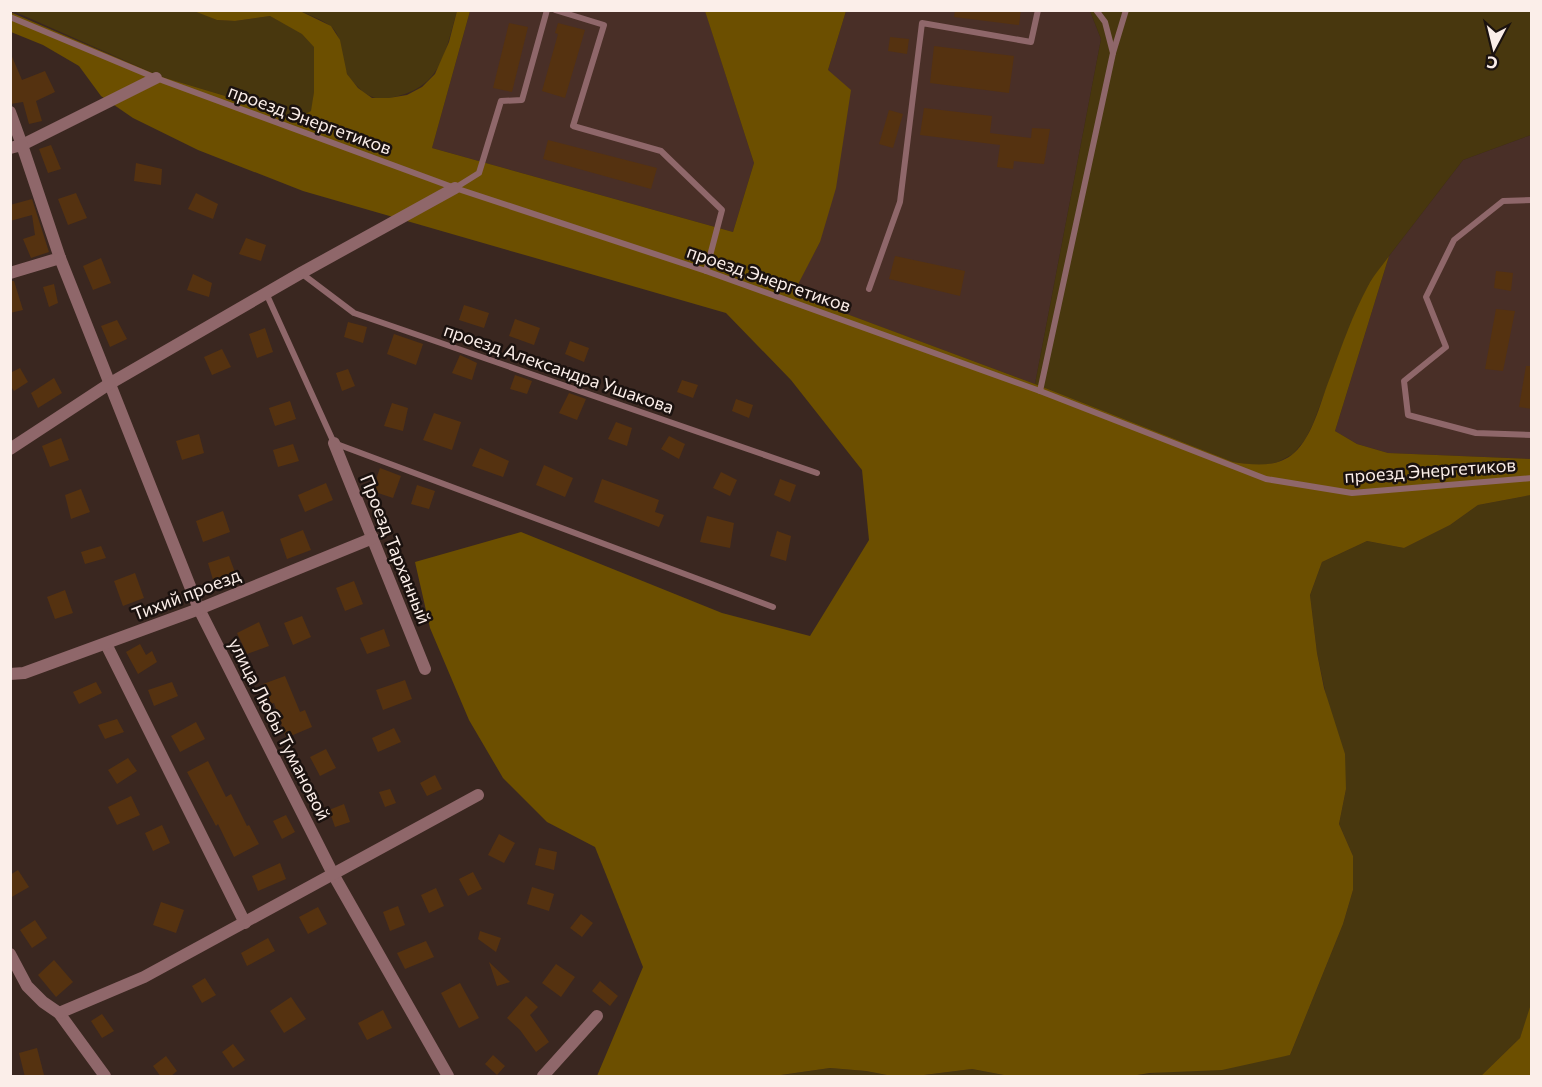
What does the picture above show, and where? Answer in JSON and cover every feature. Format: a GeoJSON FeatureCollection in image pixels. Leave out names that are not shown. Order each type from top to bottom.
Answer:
{"type":"FeatureCollection","features":[{"type":"Feature","properties":{"kind":"street"},"geometry":{"type":"LineString","coordinates":[[16,146],[156,78]]}},
{"type":"Feature","properties":{"kind":"street","name":"улица Любы Тумановой"},"geometry":{"type":"LineString","coordinates":[[10,112],[16,146],[199,609],[333,874],[448,1077]]}},
{"type":"Feature","properties":{"kind":"street"},"geometry":{"type":"LineString","coordinates":[[10,449],[109,384],[301,273],[455,188]]}},
{"type":"Feature","properties":{"kind":"street"},"geometry":{"type":"LineString","coordinates":[[10,273],[60,258]]}},
{"type":"Feature","properties":{"kind":"street","name":"Проезд Тарханный"},"geometry":{"type":"LineString","coordinates":[[334,443],[426,669]]}},
{"type":"Feature","properties":{"kind":"street","name":"Тихий проезд"},"geometry":{"type":"LineString","coordinates":[[10,674],[24,673],[106,644],[373,538]]}},
{"type":"Feature","properties":{"kind":"street"},"geometry":{"type":"LineString","coordinates":[[106,644],[245,923]]}},
{"type":"Feature","properties":{"kind":"street"},"geometry":{"type":"LineString","coordinates":[[59,1013],[144,977],[478,795]]}},
{"type":"Feature","properties":{"kind":"street"},"geometry":{"type":"LineString","coordinates":[[10,954],[27,986],[43,1002],[59,1013],[105,1077]]}},
{"type":"Feature","properties":{"kind":"street"},"geometry":{"type":"LineString","coordinates":[[543,1077],[597,1016]]}},
{"type":"Feature","properties":{"kind":"lane"},"geometry":{"type":"LineString","coordinates":[[455,188],[479,173],[501,101],[522,100],[547,10]]}},
{"type":"Feature","properties":{"kind":"lane"},"geometry":{"type":"LineString","coordinates":[[555,10],[604,25],[573,126],[661,151],[722,210],[706,271]]}},
{"type":"Feature","properties":{"kind":"lane"},"geometry":{"type":"LineString","coordinates":[[869,289],[900,202],[922,23],[1031,42],[1038,10]]}},
{"type":"Feature","properties":{"kind":"lane"},"geometry":{"type":"LineString","coordinates":[[1096,10],[1105,22],[1113,53]]}},
{"type":"Feature","properties":{"kind":"lane"},"geometry":{"type":"LineString","coordinates":[[1040,391],[1113,53],[1126,10]]}},
{"type":"Feature","properties":{"kind":"lane","name":"проезд Энергетиков"},"geometry":{"type":"LineString","coordinates":[[10,17],[156,78],[455,188],[706,271],[1040,391],[1266,479],[1352,493],[1532,478]]}},
{"type":"Feature","properties":{"kind":"lane"},"geometry":{"type":"LineString","coordinates":[[1532,200],[1503,201],[1454,240],[1426,297],[1446,347],[1404,381],[1408,415],[1476,433],[1532,435]]}},
{"type":"Feature","properties":{"kind":"lane","name":"проезд Александра Ушакова"},"geometry":{"type":"LineString","coordinates":[[301,273],[354,313],[817,473]]}},
{"type":"Feature","properties":{"kind":"lane"},"geometry":{"type":"LineString","coordinates":[[266,293],[334,443],[773,607]]}},
{"type":"Feature","properties":{"kind":"shaded area"},"geometry":{"type":"Polygon","coordinates":[[[11,10],[194,10],[217,20],[235,21],[270,16],[302,33],[314,46],[312,111],[299,118],[162,77],[11,10]]]}},
{"type":"Feature","properties":{"kind":"shaded area"},"geometry":{"type":"Polygon","coordinates":[[[705,10],[754,163],[733,232],[432,148],[470,11],[705,10]]]}},
{"type":"Feature","properties":{"kind":"shaded area"},"geometry":{"type":"Polygon","coordinates":[[[194,11],[300,11],[331,26],[340,40],[347,74],[358,88],[372,98],[389,98],[407,95],[422,87],[435,74],[449,42],[457,11],[470,11],[432,148],[733,232],[754,163],[705,11],[846,11],[828,70],[851,90],[836,188],[820,242],[793,294],[1035,384],[1233,462],[1273,463],[1287,458],[1301,445],[1316,416],[1357,308],[1370,282],[1389,256],[1335,431],[1357,444],[1388,453],[1531,459],[1531,495],[1478,505],[1450,525],[1404,548],[1367,541],[1322,562],[1310,595],[1324,688],[1345,754],[1346,789],[1339,824],[1353,856],[1353,890],[1343,924],[1290,1055],[1222,1070],[1131,1076],[1009,1076],[972,1069],[916,1076],[892,1076],[830,1068],[774,1076],[597,1076],[643,967],[595,847],[547,822],[503,778],[469,720],[430,628],[415,562],[521,532],[722,613],[810,636],[869,540],[862,470],[791,380],[726,313],[303,191],[198,150],[133,118],[101,96],[79,66],[43,45],[11,32],[10,12],[162,77],[298,118],[311,111],[314,92],[314,47],[302,34],[270,16],[235,21],[217,20],[194,11]]]}},
{"type":"Feature","properties":{"kind":"shaded area"},"geometry":{"type":"Polygon","coordinates":[[[300,11],[457,11],[444,54],[432,76],[410,92],[383,99],[374,98],[365,93],[349,77],[334,29],[300,11]]]}},
{"type":"Feature","properties":{"kind":"shaded area"},"geometry":{"type":"Polygon","coordinates":[[[846,11],[1090,11],[1101,39],[1035,384],[792,294],[820,242],[828,70],[846,11]]]}},
{"type":"Feature","properties":{"kind":"shaded area"},"geometry":{"type":"Polygon","coordinates":[[[1090,11],[1531,11],[1531,135],[1463,160],[1369,284],[1305,440],[1293,454],[1278,462],[1261,466],[1233,462],[1035,384],[1101,39],[1090,11]]]}},
{"type":"Feature","properties":{"kind":"shaded area"},"geometry":{"type":"Polygon","coordinates":[[[1531,135],[1531,459],[1388,453],[1357,444],[1335,431],[1389,256],[1463,160],[1531,135]]]}},
{"type":"Feature","properties":{"kind":"shaded area"},"geometry":{"type":"Polygon","coordinates":[[[1531,495],[1532,1004],[1520,1038],[1481,1076],[1131,1076],[1290,1055],[1343,924],[1353,890],[1353,856],[1339,824],[1346,789],[1317,653],[1310,595],[1322,562],[1367,541],[1404,548],[1450,525],[1478,505],[1531,495]]]}},
{"type":"Feature","properties":{"kind":"shaded area"},"geometry":{"type":"Polygon","coordinates":[[[1531,1004],[1531,1076],[1481,1076],[1520,1038],[1531,1004]]]}},
{"type":"Feature","properties":{"kind":"shaded area"},"geometry":{"type":"Polygon","coordinates":[[[830,1068],[866,1071],[892,1076],[774,1076],[830,1068]]]}},
{"type":"Feature","properties":{"kind":"shaded area"},"geometry":{"type":"Polygon","coordinates":[[[972,1069],[1009,1076],[916,1076],[972,1069]]]}},
{"type":"Feature","properties":{"kind":"building"},"geometry":{"type":"Polygon","coordinates":[[[955,10],[1021,10],[1019,25],[954,17],[955,10]]]}},
{"type":"Feature","properties":{"kind":"building"},"geometry":{"type":"Polygon","coordinates":[[[509,23],[528,27],[512,92],[493,88],[509,23]]]}},
{"type":"Feature","properties":{"kind":"building"},"geometry":{"type":"Polygon","coordinates":[[[558,23],[585,30],[565,98],[542,91],[558,34],[555,33],[558,23]]]}},
{"type":"Feature","properties":{"kind":"building"},"geometry":{"type":"Polygon","coordinates":[[[890,37],[909,39],[907,54],[888,51],[890,37]]]}},
{"type":"Feature","properties":{"kind":"building"},"geometry":{"type":"Polygon","coordinates":[[[934,46],[1014,56],[1009,93],[930,83],[934,46]]]}},
{"type":"Feature","properties":{"kind":"building"},"geometry":{"type":"Polygon","coordinates":[[[10,52],[22,80],[45,71],[55,92],[36,101],[42,121],[29,124],[23,102],[10,104],[10,52]]]}},
{"type":"Feature","properties":{"kind":"building"},"geometry":{"type":"Polygon","coordinates":[[[924,108],[992,116],[990,133],[1031,138],[1032,128],[1050,129],[1044,164],[1014,161],[1013,169],[997,167],[1000,145],[920,135],[924,108]]]}},
{"type":"Feature","properties":{"kind":"building"},"geometry":{"type":"Polygon","coordinates":[[[889,110],[903,114],[893,148],[879,144],[889,110]]]}},
{"type":"Feature","properties":{"kind":"building"},"geometry":{"type":"Polygon","coordinates":[[[548,140],[657,168],[651,189],[543,159],[548,140]]]}},
{"type":"Feature","properties":{"kind":"building"},"geometry":{"type":"Polygon","coordinates":[[[51,145],[61,169],[48,173],[39,149],[51,145]]]}},
{"type":"Feature","properties":{"kind":"building"},"geometry":{"type":"Polygon","coordinates":[[[136,163],[162,169],[161,185],[134,181],[136,163]]]}},
{"type":"Feature","properties":{"kind":"building"},"geometry":{"type":"Polygon","coordinates":[[[76,193],[87,218],[68,225],[58,199],[76,193]]]}},
{"type":"Feature","properties":{"kind":"building"},"geometry":{"type":"Polygon","coordinates":[[[196,193],[218,204],[213,219],[188,209],[196,193]]]}},
{"type":"Feature","properties":{"kind":"building"},"geometry":{"type":"Polygon","coordinates":[[[32,199],[49,252],[31,258],[23,239],[35,235],[32,215],[10,221],[10,205],[32,199]]]}},
{"type":"Feature","properties":{"kind":"building"},"geometry":{"type":"Polygon","coordinates":[[[246,238],[266,245],[261,261],[239,254],[246,238]]]}},
{"type":"Feature","properties":{"kind":"building"},"geometry":{"type":"Polygon","coordinates":[[[895,256],[965,271],[960,296],[889,279],[895,256]]]}},
{"type":"Feature","properties":{"kind":"building"},"geometry":{"type":"Polygon","coordinates":[[[101,258],[111,283],[93,290],[83,266],[101,258]]]}},
{"type":"Feature","properties":{"kind":"building"},"geometry":{"type":"Polygon","coordinates":[[[1496,271],[1513,273],[1511,291],[1494,288],[1496,271]]]}},
{"type":"Feature","properties":{"kind":"building"},"geometry":{"type":"Polygon","coordinates":[[[193,274],[212,283],[209,297],[187,290],[193,274]]]}},
{"type":"Feature","properties":{"kind":"building"},"geometry":{"type":"Polygon","coordinates":[[[10,281],[14,281],[23,310],[10,313],[10,281]]]}},
{"type":"Feature","properties":{"kind":"building"},"geometry":{"type":"Polygon","coordinates":[[[54,284],[58,303],[49,307],[43,287],[54,284]]]}},
{"type":"Feature","properties":{"kind":"building"},"geometry":{"type":"Polygon","coordinates":[[[464,305],[489,313],[484,328],[459,320],[464,305]]]}},
{"type":"Feature","properties":{"kind":"building"},"geometry":{"type":"Polygon","coordinates":[[[1496,309],[1515,311],[1503,371],[1485,369],[1496,309]]]}},
{"type":"Feature","properties":{"kind":"building"},"geometry":{"type":"Polygon","coordinates":[[[515,319],[540,328],[534,345],[509,336],[515,319]]]}},
{"type":"Feature","properties":{"kind":"building"},"geometry":{"type":"Polygon","coordinates":[[[117,320],[127,339],[110,347],[101,326],[117,320]]]}},
{"type":"Feature","properties":{"kind":"building"},"geometry":{"type":"Polygon","coordinates":[[[348,322],[367,327],[363,343],[344,337],[348,322]]]}},
{"type":"Feature","properties":{"kind":"building"},"geometry":{"type":"Polygon","coordinates":[[[265,328],[273,352],[257,358],[249,334],[265,328]]]}},
{"type":"Feature","properties":{"kind":"building"},"geometry":{"type":"Polygon","coordinates":[[[394,334],[423,344],[416,365],[387,354],[394,334]]]}},
{"type":"Feature","properties":{"kind":"building"},"geometry":{"type":"Polygon","coordinates":[[[570,341],[589,348],[584,362],[565,354],[570,341]]]}},
{"type":"Feature","properties":{"kind":"building"},"geometry":{"type":"Polygon","coordinates":[[[222,349],[231,367],[212,375],[204,357],[222,349]]]}},
{"type":"Feature","properties":{"kind":"building"},"geometry":{"type":"Polygon","coordinates":[[[460,355],[477,363],[472,380],[452,373],[460,355]]]}},
{"type":"Feature","properties":{"kind":"building"},"geometry":{"type":"Polygon","coordinates":[[[1526,366],[1532,366],[1532,409],[1519,407],[1526,366]]]}},
{"type":"Feature","properties":{"kind":"building"},"geometry":{"type":"Polygon","coordinates":[[[20,368],[28,382],[14,391],[10,385],[10,373],[20,368]]]}},
{"type":"Feature","properties":{"kind":"building"},"geometry":{"type":"Polygon","coordinates":[[[348,369],[355,386],[342,391],[336,373],[348,369]]]}},
{"type":"Feature","properties":{"kind":"building"},"geometry":{"type":"Polygon","coordinates":[[[515,375],[532,381],[527,394],[510,389],[515,375]]]}},
{"type":"Feature","properties":{"kind":"building"},"geometry":{"type":"Polygon","coordinates":[[[54,378],[62,393],[38,408],[31,393],[54,378]]]}},
{"type":"Feature","properties":{"kind":"building"},"geometry":{"type":"Polygon","coordinates":[[[682,380],[698,385],[693,398],[677,392],[682,380]]]}},
{"type":"Feature","properties":{"kind":"building"},"geometry":{"type":"Polygon","coordinates":[[[569,393],[586,399],[577,420],[559,413],[569,393]]]}},
{"type":"Feature","properties":{"kind":"building"},"geometry":{"type":"Polygon","coordinates":[[[736,399],[753,405],[749,418],[732,411],[736,399]]]}},
{"type":"Feature","properties":{"kind":"building"},"geometry":{"type":"Polygon","coordinates":[[[290,401],[296,419],[275,426],[269,408],[290,401]]]}},
{"type":"Feature","properties":{"kind":"building"},"geometry":{"type":"Polygon","coordinates":[[[392,403],[408,408],[403,431],[384,426],[392,403]]]}},
{"type":"Feature","properties":{"kind":"building"},"geometry":{"type":"Polygon","coordinates":[[[434,413],[461,422],[452,450],[423,440],[434,413]]]}},
{"type":"Feature","properties":{"kind":"building"},"geometry":{"type":"Polygon","coordinates":[[[616,422],[632,428],[627,446],[608,439],[616,422]]]}},
{"type":"Feature","properties":{"kind":"building"},"geometry":{"type":"Polygon","coordinates":[[[199,434],[204,453],[182,460],[176,441],[199,434]]]}},
{"type":"Feature","properties":{"kind":"building"},"geometry":{"type":"Polygon","coordinates":[[[669,436],[685,444],[679,459],[661,449],[669,436]]]}},
{"type":"Feature","properties":{"kind":"building"},"geometry":{"type":"Polygon","coordinates":[[[61,438],[69,460],[50,467],[42,446],[61,438]]]}},
{"type":"Feature","properties":{"kind":"building"},"geometry":{"type":"Polygon","coordinates":[[[293,444],[299,461],[278,467],[273,450],[293,444]]]}},
{"type":"Feature","properties":{"kind":"building"},"geometry":{"type":"Polygon","coordinates":[[[480,448],[509,461],[503,477],[472,466],[480,448]]]}},
{"type":"Feature","properties":{"kind":"building"},"geometry":{"type":"Polygon","coordinates":[[[544,465],[573,478],[565,497],[536,485],[544,465]]]}},
{"type":"Feature","properties":{"kind":"building"},"geometry":{"type":"Polygon","coordinates":[[[380,468],[401,476],[393,498],[372,491],[380,468]]]}},
{"type":"Feature","properties":{"kind":"building"},"geometry":{"type":"Polygon","coordinates":[[[721,472],[737,480],[730,496],[713,488],[721,472]]]}},
{"type":"Feature","properties":{"kind":"building"},"geometry":{"type":"Polygon","coordinates":[[[602,479],[659,500],[655,512],[664,515],[659,527],[594,502],[602,479]]]}},
{"type":"Feature","properties":{"kind":"building"},"geometry":{"type":"Polygon","coordinates":[[[780,479],[796,485],[790,502],[774,495],[780,479]]]}},
{"type":"Feature","properties":{"kind":"building"},"geometry":{"type":"Polygon","coordinates":[[[326,483],[333,500],[305,512],[298,495],[326,483]]]}},
{"type":"Feature","properties":{"kind":"building"},"geometry":{"type":"Polygon","coordinates":[[[417,485],[435,491],[429,509],[411,504],[417,485]]]}},
{"type":"Feature","properties":{"kind":"building"},"geometry":{"type":"Polygon","coordinates":[[[81,489],[90,512],[71,519],[65,495],[81,489]]]}},
{"type":"Feature","properties":{"kind":"building"},"geometry":{"type":"Polygon","coordinates":[[[223,511],[230,532],[203,542],[196,521],[223,511]]]}},
{"type":"Feature","properties":{"kind":"building"},"geometry":{"type":"Polygon","coordinates":[[[707,516],[734,523],[730,548],[700,542],[707,516]]]}},
{"type":"Feature","properties":{"kind":"building"},"geometry":{"type":"Polygon","coordinates":[[[303,530],[311,550],[287,559],[280,539],[303,530]]]}},
{"type":"Feature","properties":{"kind":"building"},"geometry":{"type":"Polygon","coordinates":[[[777,531],[791,536],[786,561],[770,556],[777,531]]]}},
{"type":"Feature","properties":{"kind":"building"},"geometry":{"type":"Polygon","coordinates":[[[101,546],[106,558],[85,564],[81,552],[101,546]]]}},
{"type":"Feature","properties":{"kind":"building"},"geometry":{"type":"Polygon","coordinates":[[[229,556],[236,575],[214,583],[208,563],[229,556]]]}},
{"type":"Feature","properties":{"kind":"building"},"geometry":{"type":"Polygon","coordinates":[[[135,573],[144,598],[123,606],[114,581],[135,573]]]}},
{"type":"Feature","properties":{"kind":"building"},"geometry":{"type":"Polygon","coordinates":[[[354,581],[363,604],[345,611],[336,588],[354,581]]]}},
{"type":"Feature","properties":{"kind":"building"},"geometry":{"type":"Polygon","coordinates":[[[65,590],[73,613],[55,619],[47,597],[65,590]]]}},
{"type":"Feature","properties":{"kind":"building"},"geometry":{"type":"Polygon","coordinates":[[[302,616],[311,637],[293,645],[284,623],[302,616]]]}},
{"type":"Feature","properties":{"kind":"building"},"geometry":{"type":"Polygon","coordinates":[[[259,622],[269,646],[247,654],[237,633],[259,622]]]}},
{"type":"Feature","properties":{"kind":"building"},"geometry":{"type":"Polygon","coordinates":[[[384,629],[390,646],[367,654],[360,638],[384,629]]]}},
{"type":"Feature","properties":{"kind":"building"},"geometry":{"type":"Polygon","coordinates":[[[140,644],[146,655],[152,651],[157,662],[138,674],[126,652],[140,644]]]}},
{"type":"Feature","properties":{"kind":"building"},"geometry":{"type":"Polygon","coordinates":[[[285,676],[300,712],[305,710],[312,727],[286,738],[274,703],[271,704],[263,684],[285,676]]]}},
{"type":"Feature","properties":{"kind":"building"},"geometry":{"type":"Polygon","coordinates":[[[405,680],[412,699],[383,710],[376,690],[405,680]]]}},
{"type":"Feature","properties":{"kind":"building"},"geometry":{"type":"Polygon","coordinates":[[[96,682],[102,693],[79,704],[73,692],[96,682]]]}},
{"type":"Feature","properties":{"kind":"building"},"geometry":{"type":"Polygon","coordinates":[[[172,682],[178,696],[154,706],[148,690],[172,682]]]}},
{"type":"Feature","properties":{"kind":"building"},"geometry":{"type":"Polygon","coordinates":[[[117,719],[124,732],[105,739],[98,725],[117,719]]]}},
{"type":"Feature","properties":{"kind":"building"},"geometry":{"type":"Polygon","coordinates":[[[196,722],[205,739],[180,752],[171,736],[196,722]]]}},
{"type":"Feature","properties":{"kind":"building"},"geometry":{"type":"Polygon","coordinates":[[[394,728],[401,742],[378,752],[372,738],[394,728]]]}},
{"type":"Feature","properties":{"kind":"building"},"geometry":{"type":"Polygon","coordinates":[[[326,749],[336,768],[320,776],[310,757],[326,749]]]}},
{"type":"Feature","properties":{"kind":"building"},"geometry":{"type":"Polygon","coordinates":[[[128,758],[137,771],[117,784],[108,770],[128,758]]]}},
{"type":"Feature","properties":{"kind":"building"},"geometry":{"type":"Polygon","coordinates":[[[208,761],[226,797],[231,794],[259,844],[234,857],[218,824],[216,826],[187,772],[208,761]]]}},
{"type":"Feature","properties":{"kind":"building"},"geometry":{"type":"Polygon","coordinates":[[[435,775],[442,789],[427,796],[420,783],[435,775]]]}},
{"type":"Feature","properties":{"kind":"building"},"geometry":{"type":"Polygon","coordinates":[[[390,789],[396,803],[385,807],[379,792],[390,789]]]}},
{"type":"Feature","properties":{"kind":"building"},"geometry":{"type":"Polygon","coordinates":[[[131,796],[140,815],[117,825],[108,807],[131,796]]]}},
{"type":"Feature","properties":{"kind":"building"},"geometry":{"type":"Polygon","coordinates":[[[344,804],[350,822],[335,827],[329,810],[344,804]]]}},
{"type":"Feature","properties":{"kind":"building"},"geometry":{"type":"Polygon","coordinates":[[[286,815],[295,832],[282,839],[273,821],[286,815]]]}},
{"type":"Feature","properties":{"kind":"building"},"geometry":{"type":"Polygon","coordinates":[[[162,825],[170,843],[153,851],[145,833],[162,825]]]}},
{"type":"Feature","properties":{"kind":"building"},"geometry":{"type":"Polygon","coordinates":[[[499,834],[515,843],[504,863],[488,855],[499,834]]]}},
{"type":"Feature","properties":{"kind":"building"},"geometry":{"type":"Polygon","coordinates":[[[539,848],[557,852],[554,870],[535,865],[539,848]]]}},
{"type":"Feature","properties":{"kind":"building"},"geometry":{"type":"Polygon","coordinates":[[[280,863],[286,879],[258,891],[252,876],[280,863]]]}},
{"type":"Feature","properties":{"kind":"building"},"geometry":{"type":"Polygon","coordinates":[[[18,870],[29,887],[10,898],[10,875],[18,870]]]}},
{"type":"Feature","properties":{"kind":"building"},"geometry":{"type":"Polygon","coordinates":[[[473,872],[482,889],[468,896],[459,879],[473,872]]]}},
{"type":"Feature","properties":{"kind":"building"},"geometry":{"type":"Polygon","coordinates":[[[532,887],[554,894],[549,911],[527,904],[532,887]]]}},
{"type":"Feature","properties":{"kind":"building"},"geometry":{"type":"Polygon","coordinates":[[[436,888],[444,906],[429,913],[421,895],[436,888]]]}},
{"type":"Feature","properties":{"kind":"building"},"geometry":{"type":"Polygon","coordinates":[[[161,902],[184,910],[176,933],[153,925],[161,902]]]}},
{"type":"Feature","properties":{"kind":"building"},"geometry":{"type":"Polygon","coordinates":[[[398,906],[405,925],[390,931],[383,912],[398,906]]]}},
{"type":"Feature","properties":{"kind":"building"},"geometry":{"type":"Polygon","coordinates":[[[318,907],[327,924],[308,934],[299,917],[318,907]]]}},
{"type":"Feature","properties":{"kind":"building"},"geometry":{"type":"Polygon","coordinates":[[[581,914],[593,923],[582,937],[570,928],[581,914]]]}},
{"type":"Feature","properties":{"kind":"building"},"geometry":{"type":"Polygon","coordinates":[[[35,920],[47,938],[32,948],[20,930],[35,920]]]}},
{"type":"Feature","properties":{"kind":"building"},"geometry":{"type":"Polygon","coordinates":[[[480,931],[501,938],[496,952],[478,939],[480,931]]]}},
{"type":"Feature","properties":{"kind":"building"},"geometry":{"type":"Polygon","coordinates":[[[268,938],[275,951],[247,966],[241,953],[268,938]]]}},
{"type":"Feature","properties":{"kind":"building"},"geometry":{"type":"Polygon","coordinates":[[[426,941],[434,957],[405,969],[397,953],[426,941]]]}},
{"type":"Feature","properties":{"kind":"building"},"geometry":{"type":"Polygon","coordinates":[[[54,960],[73,982],[56,997],[38,975],[54,960]]]}},
{"type":"Feature","properties":{"kind":"building"},"geometry":{"type":"Polygon","coordinates":[[[489,962],[510,982],[497,986],[489,962]]]}},
{"type":"Feature","properties":{"kind":"building"},"geometry":{"type":"Polygon","coordinates":[[[556,964],[575,977],[561,997],[542,983],[556,964]]]}},
{"type":"Feature","properties":{"kind":"building"},"geometry":{"type":"Polygon","coordinates":[[[205,978],[216,995],[202,1003],[192,986],[205,978]]]}},
{"type":"Feature","properties":{"kind":"building"},"geometry":{"type":"Polygon","coordinates":[[[600,981],[618,996],[610,1006],[592,991],[600,981]]]}},
{"type":"Feature","properties":{"kind":"building"},"geometry":{"type":"Polygon","coordinates":[[[460,983],[479,1018],[459,1028],[441,993],[460,983]]]}},
{"type":"Feature","properties":{"kind":"building"},"geometry":{"type":"Polygon","coordinates":[[[526,996],[538,1007],[530,1015],[549,1042],[536,1052],[520,1030],[507,1018],[526,996]]]}},
{"type":"Feature","properties":{"kind":"building"},"geometry":{"type":"Polygon","coordinates":[[[291,997],[306,1019],[284,1033],[270,1011],[291,997]]]}},
{"type":"Feature","properties":{"kind":"building"},"geometry":{"type":"Polygon","coordinates":[[[383,1010],[392,1028],[367,1040],[358,1023],[383,1010]]]}},
{"type":"Feature","properties":{"kind":"building"},"geometry":{"type":"Polygon","coordinates":[[[102,1014],[114,1031],[102,1038],[91,1021],[102,1014]]]}},
{"type":"Feature","properties":{"kind":"building"},"geometry":{"type":"Polygon","coordinates":[[[233,1044],[245,1060],[233,1068],[222,1052],[233,1044]]]}},
{"type":"Feature","properties":{"kind":"building"},"geometry":{"type":"Polygon","coordinates":[[[37,1048],[44,1075],[25,1077],[19,1053],[37,1048]]]}},
{"type":"Feature","properties":{"kind":"building"},"geometry":{"type":"Polygon","coordinates":[[[493,1055],[505,1066],[497,1075],[485,1064],[493,1055]]]}},
{"type":"Feature","properties":{"kind":"building"},"geometry":{"type":"Polygon","coordinates":[[[166,1056],[177,1071],[170,1077],[161,1077],[153,1066],[166,1056]]]}}]}
